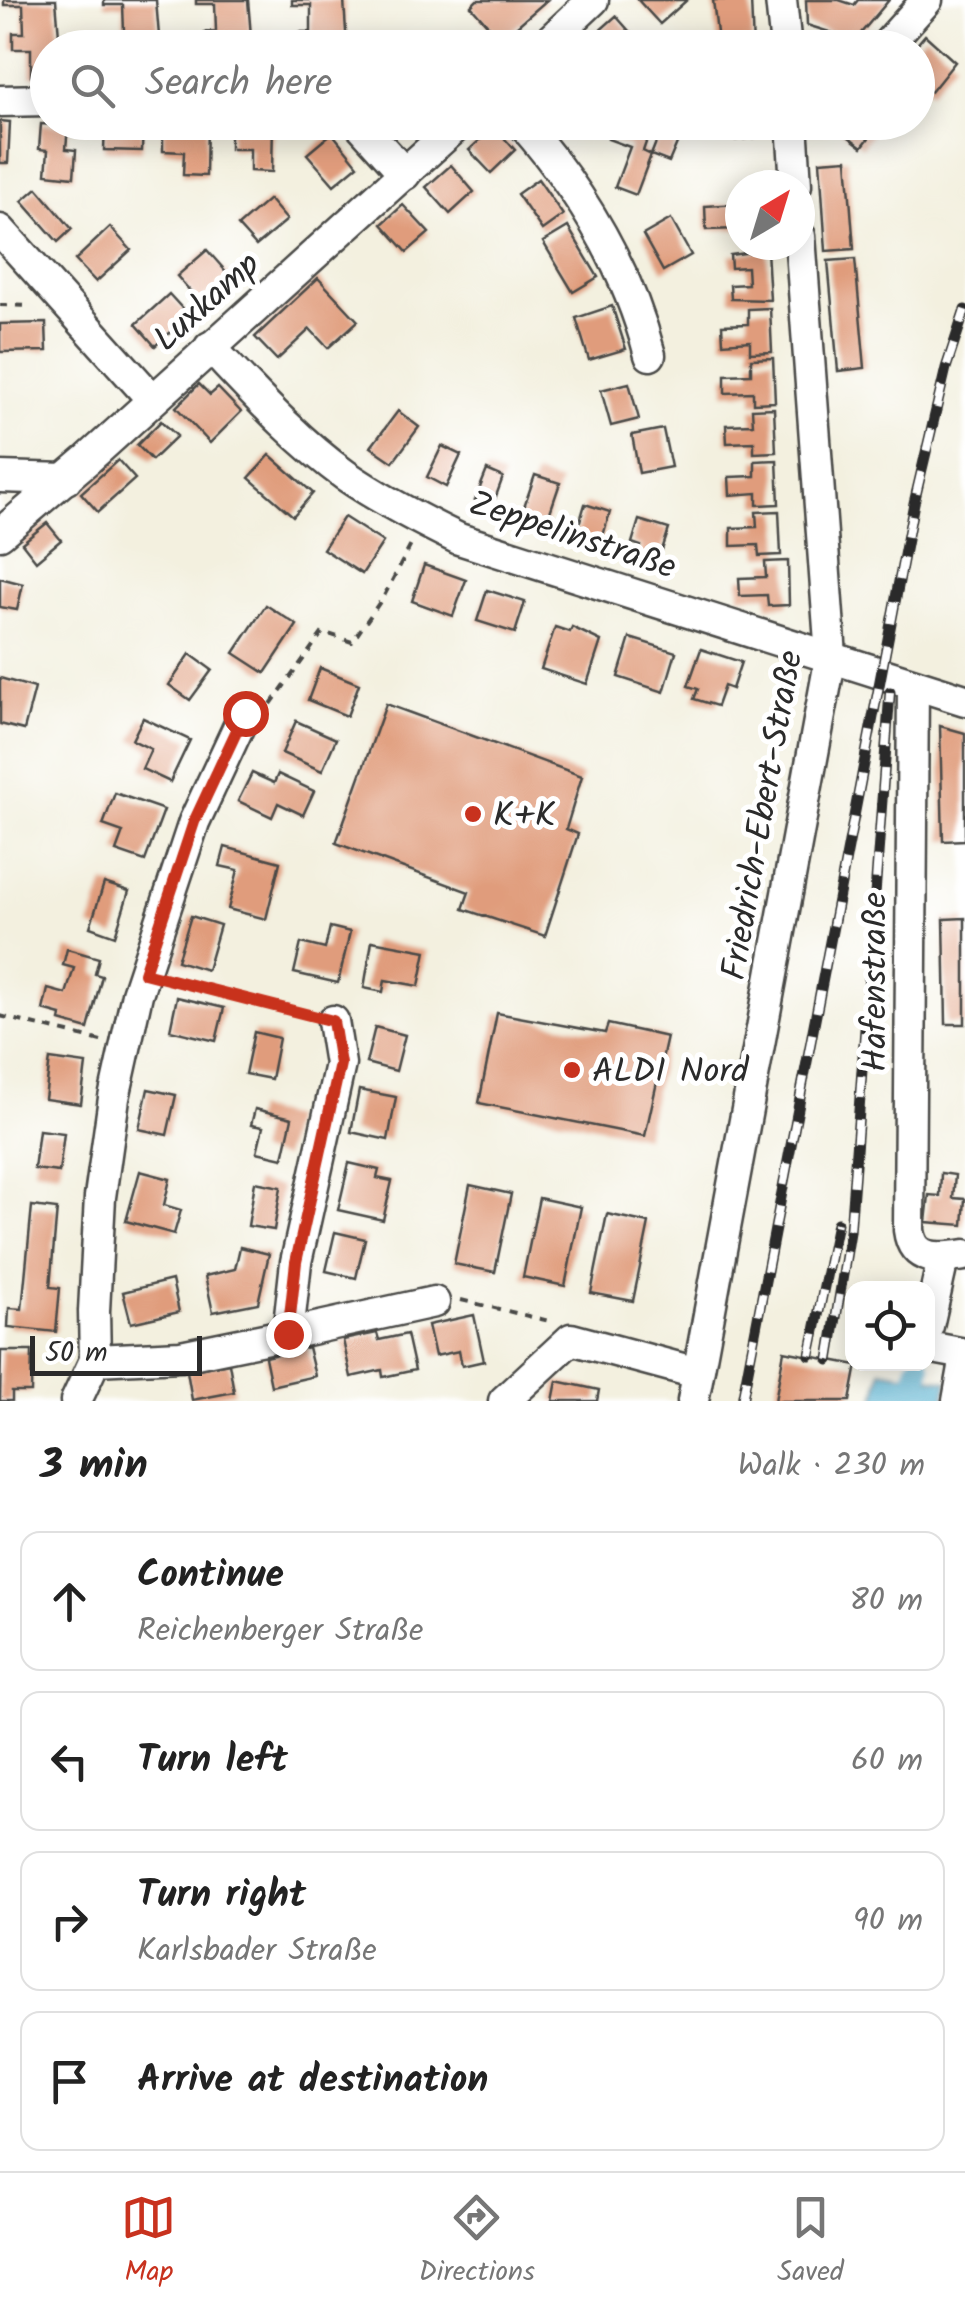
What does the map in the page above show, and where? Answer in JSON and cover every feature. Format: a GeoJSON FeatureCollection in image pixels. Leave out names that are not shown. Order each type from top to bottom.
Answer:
{"type":"FeatureCollection","features":[{"type":"Feature","properties":{"kind":"street"},"geometry":{"type":"LineString","coordinates":[[561,30],[593,0]]}},
{"type":"Feature","properties":{"kind":"street"},"geometry":{"type":"LineString","coordinates":[[782,0],[784,30]]}},
{"type":"Feature","properties":{"kind":"street"},"geometry":{"type":"LineString","coordinates":[[900,30],[926,0]]}},
{"type":"Feature","properties":{"kind":"street"},"geometry":{"type":"LineString","coordinates":[[0,101],[30,100]]}},
{"type":"Feature","properties":{"kind":"street"},"geometry":{"type":"LineString","coordinates":[[374,140],[405,174]]}},
{"type":"Feature","properties":{"kind":"street","name":"Luxkamp"},"geometry":{"type":"LineString","coordinates":[[0,534],[442,140]]}},
{"type":"Feature","properties":{"kind":"street"},"geometry":{"type":"LineString","coordinates":[[535,140],[595,220],[624,276],[650,355]]}},
{"type":"Feature","properties":{"kind":"street"},"geometry":{"type":"LineString","coordinates":[[793,140],[795,170]]}},
{"type":"Feature","properties":{"kind":"street"},"geometry":{"type":"LineString","coordinates":[[0,230],[152,399]]}},
{"type":"Feature","properties":{"kind":"street","name":"Friedrich-Ebert-Straße"},"geometry":{"type":"LineString","coordinates":[[695,1387],[831,656],[802,260]]}},
{"type":"Feature","properties":{"kind":"street","name":"Zeppelinstraße"},"geometry":{"type":"LineString","coordinates":[[210,348],[289,429],[317,452],[344,474],[423,522],[517,559],[965,700]]}},
{"type":"Feature","properties":{"kind":"street"},"geometry":{"type":"LineString","coordinates":[[0,477],[66,478]]}},
{"type":"Feature","properties":{"kind":"street","name":"Hafenstraße"},"geometry":{"type":"LineString","coordinates":[[913,684],[909,1230],[914,1248],[922,1255],[954,1257]]}},
{"type":"Feature","properties":{"kind":"street"},"geometry":{"type":"LineString","coordinates":[[76,1401],[94,1360],[100,1197],[126,1047],[144,973],[194,822],[245,713]]}},
{"type":"Feature","properties":{"kind":"street"},"geometry":{"type":"LineString","coordinates":[[288,1334],[296,1262],[340,1064],[333,1021]]}},
{"type":"Feature","properties":{"kind":"street"},"geometry":{"type":"LineString","coordinates":[[935,1307],[954,1257]]}},
{"type":"Feature","properties":{"kind":"street"},"geometry":{"type":"LineString","coordinates":[[94,1360],[181,1356],[434,1302]]}},
{"type":"Feature","properties":{"kind":"street"},"geometry":{"type":"LineString","coordinates":[[504,1401],[571,1340],[695,1387]]}},
{"type":"Feature","properties":{"kind":"street"},"geometry":{"type":"LineString","coordinates":[[935,1357],[965,1354]]}},
{"type":"Feature","properties":{"kind":"street"},"geometry":{"type":"LineString","coordinates":[[958,1401],[965,1362]]}},
{"type":"Feature","properties":{"kind":"path"},"geometry":{"type":"LineString","coordinates":[[245,713],[267,710],[323,632],[352,642],[384,596],[423,522]]}},
{"type":"Feature","properties":{"kind":"path"},"geometry":{"type":"LineString","coordinates":[[144,973],[333,1021]]}},
{"type":"Feature","properties":{"kind":"path"},"geometry":{"type":"LineString","coordinates":[[0,1016],[126,1047]]}},
{"type":"Feature","properties":{"kind":"path"},"geometry":{"type":"LineString","coordinates":[[434,1302],[458,1299],[555,1322],[571,1340]]}},
{"type":"Feature","properties":{"kind":"water"},"geometry":{"type":"Polygon","coordinates":[[[881,1371],[948,1381],[944,1401],[875,1401],[881,1371]]]}},
{"type":"Feature","properties":{"kind":"building"},"geometry":{"type":"Polygon","coordinates":[[[4,0],[56,0],[58,30],[30,30],[30,49],[13,49],[13,33],[24,33],[23,5],[4,5],[4,0]]]}},
{"type":"Feature","properties":{"kind":"building"},"geometry":{"type":"Polygon","coordinates":[[[104,0],[156,0],[158,30],[124,30],[123,5],[104,5],[104,0]]]}},
{"type":"Feature","properties":{"kind":"building"},"geometry":{"type":"Polygon","coordinates":[[[196,0],[248,0],[250,30],[216,30],[215,4],[196,4],[196,0]]]}},
{"type":"Feature","properties":{"kind":"building"},"geometry":{"type":"Polygon","coordinates":[[[292,0],[344,0],[346,30],[311,30],[311,5],[292,5],[292,0]]]}},
{"type":"Feature","properties":{"kind":"building"},"geometry":{"type":"Polygon","coordinates":[[[477,0],[547,0],[512,30],[492,30],[471,6],[477,0]]]}},
{"type":"Feature","properties":{"kind":"building"},"geometry":{"type":"Polygon","coordinates":[[[638,0],[687,0],[660,24],[638,0]]]}},
{"type":"Feature","properties":{"kind":"building"},"geometry":{"type":"Polygon","coordinates":[[[713,0],[751,0],[752,30],[717,30],[713,0]]]}},
{"type":"Feature","properties":{"kind":"building"},"geometry":{"type":"Polygon","coordinates":[[[806,0],[839,0],[854,5],[858,0],[889,0],[864,30],[823,30],[807,25],[806,0]]]}},
{"type":"Feature","properties":{"kind":"building"},"geometry":{"type":"Polygon","coordinates":[[[616,16],[628,30],[600,30],[616,16]]]}},
{"type":"Feature","properties":{"kind":"building"},"geometry":{"type":"Polygon","coordinates":[[[935,44],[955,62],[935,87],[935,44]]]}},
{"type":"Feature","properties":{"kind":"building"},"geometry":{"type":"Polygon","coordinates":[[[0,121],[10,122],[8,163],[0,163],[0,121]]]}},
{"type":"Feature","properties":{"kind":"building"},"geometry":{"type":"Polygon","coordinates":[[[40,140],[67,140],[66,149],[76,150],[74,177],[46,174],[48,150],[39,149],[40,140]]]}},
{"type":"Feature","properties":{"kind":"building"},"geometry":{"type":"Polygon","coordinates":[[[104,140],[142,140],[142,151],[104,150],[104,140]]]}},
{"type":"Feature","properties":{"kind":"building"},"geometry":{"type":"Polygon","coordinates":[[[163,140],[207,140],[206,176],[183,175],[184,152],[163,151],[163,140]]]}},
{"type":"Feature","properties":{"kind":"building"},"geometry":{"type":"Polygon","coordinates":[[[230,140],[273,140],[272,172],[250,171],[250,149],[230,149],[230,140]]]}},
{"type":"Feature","properties":{"kind":"building"},"geometry":{"type":"Polygon","coordinates":[[[324,140],[338,140],[358,165],[334,185],[307,154],[324,140]]]}},
{"type":"Feature","properties":{"kind":"building"},"geometry":{"type":"Polygon","coordinates":[[[480,140],[506,140],[515,150],[491,173],[469,150],[480,140]]]}},
{"type":"Feature","properties":{"kind":"building"},"geometry":{"type":"Polygon","coordinates":[[[611,140],[647,140],[643,151],[651,155],[636,195],[615,187],[630,147],[611,140]]]}},
{"type":"Feature","properties":{"kind":"building"},"geometry":{"type":"Polygon","coordinates":[[[657,140],[678,140],[669,162],[651,155],[657,140]]]}},
{"type":"Feature","properties":{"kind":"building"},"geometry":{"type":"Polygon","coordinates":[[[847,159],[854,249],[826,251],[820,161],[847,159]]]}},
{"type":"Feature","properties":{"kind":"building"},"geometry":{"type":"Polygon","coordinates":[[[451,165],[474,192],[450,214],[426,187],[451,165]]]}},
{"type":"Feature","properties":{"kind":"building"},"geometry":{"type":"Polygon","coordinates":[[[538,179],[563,215],[542,230],[517,194],[538,179]]]}},
{"type":"Feature","properties":{"kind":"building"},"geometry":{"type":"Polygon","coordinates":[[[37,188],[72,229],[58,242],[22,201],[37,188]]]}},
{"type":"Feature","properties":{"kind":"building"},"geometry":{"type":"Polygon","coordinates":[[[269,199],[287,220],[256,246],[238,226],[269,199]]]}},
{"type":"Feature","properties":{"kind":"building"},"geometry":{"type":"Polygon","coordinates":[[[403,205],[429,233],[407,252],[382,224],[403,205]]]}},
{"type":"Feature","properties":{"kind":"building"},"geometry":{"type":"Polygon","coordinates":[[[725,205],[725,229],[706,230],[705,206],[725,205]]]}},
{"type":"Feature","properties":{"kind":"building"},"geometry":{"type":"Polygon","coordinates":[[[671,219],[691,255],[663,271],[643,235],[671,219]]]}},
{"type":"Feature","properties":{"kind":"building"},"geometry":{"type":"Polygon","coordinates":[[[110,227],[131,250],[96,282],[75,260],[110,227]]]}},
{"type":"Feature","properties":{"kind":"building"},"geometry":{"type":"Polygon","coordinates":[[[568,227],[598,277],[573,292],[543,242],[568,227]]]}},
{"type":"Feature","properties":{"kind":"building"},"geometry":{"type":"Polygon","coordinates":[[[207,250],[230,276],[199,301],[177,276],[207,250]]]}},
{"type":"Feature","properties":{"kind":"building"},"geometry":{"type":"Polygon","coordinates":[[[855,259],[865,368],[838,371],[828,261],[855,259]]]}},
{"type":"Feature","properties":{"kind":"building"},"geometry":{"type":"Polygon","coordinates":[[[730,260],[768,260],[770,300],[731,299],[730,285],[748,284],[747,267],[731,268],[730,260]]]}},
{"type":"Feature","properties":{"kind":"building"},"geometry":{"type":"Polygon","coordinates":[[[318,278],[358,321],[328,348],[310,329],[277,360],[255,337],[318,278]]]}},
{"type":"Feature","properties":{"kind":"building"},"geometry":{"type":"Polygon","coordinates":[[[169,294],[189,316],[155,346],[136,324],[169,294]]]}},
{"type":"Feature","properties":{"kind":"building"},"geometry":{"type":"Polygon","coordinates":[[[612,306],[626,349],[589,360],[576,318],[612,306]]]}},
{"type":"Feature","properties":{"kind":"building"},"geometry":{"type":"Polygon","coordinates":[[[770,308],[772,352],[750,353],[750,341],[723,343],[722,325],[748,324],[748,309],[770,308]]]}},
{"type":"Feature","properties":{"kind":"building"},"geometry":{"type":"Polygon","coordinates":[[[46,323],[47,351],[0,352],[0,324],[46,323]]]}},
{"type":"Feature","properties":{"kind":"building"},"geometry":{"type":"Polygon","coordinates":[[[773,358],[775,402],[753,403],[753,392],[725,393],[725,375],[751,374],[751,359],[773,358]]]}},
{"type":"Feature","properties":{"kind":"building"},"geometry":{"type":"Polygon","coordinates":[[[629,383],[639,419],[611,426],[601,390],[629,383]]]}},
{"type":"Feature","properties":{"kind":"building"},"geometry":{"type":"Polygon","coordinates":[[[199,384],[210,395],[218,388],[241,412],[210,443],[176,407],[199,384]]]}},
{"type":"Feature","properties":{"kind":"building"},"geometry":{"type":"Polygon","coordinates":[[[774,408],[776,452],[754,453],[754,442],[727,443],[726,425],[753,424],[752,409],[774,408]]]}},
{"type":"Feature","properties":{"kind":"building"},"geometry":{"type":"Polygon","coordinates":[[[398,411],[419,427],[393,462],[371,447],[398,411]]]}},
{"type":"Feature","properties":{"kind":"building"},"geometry":{"type":"Polygon","coordinates":[[[161,421],[177,436],[152,460],[137,445],[161,421]]]}},
{"type":"Feature","properties":{"kind":"building"},"geometry":{"type":"Polygon","coordinates":[[[663,429],[671,467],[639,473],[632,435],[663,429]]]}},
{"type":"Feature","properties":{"kind":"building"},"geometry":{"type":"Polygon","coordinates":[[[442,446],[461,455],[446,487],[427,477],[442,446]]]}},
{"type":"Feature","properties":{"kind":"building"},"geometry":{"type":"Polygon","coordinates":[[[270,455],[313,493],[293,516],[249,478],[270,455]]]}},
{"type":"Feature","properties":{"kind":"building"},"geometry":{"type":"Polygon","coordinates":[[[118,460],[135,479],[98,512],[81,493],[118,460]]]}},
{"type":"Feature","properties":{"kind":"building"},"geometry":{"type":"Polygon","coordinates":[[[777,460],[779,504],[757,505],[757,493],[730,495],[729,477],[755,476],[755,461],[777,460]]]}},
{"type":"Feature","properties":{"kind":"building"},"geometry":{"type":"Polygon","coordinates":[[[487,470],[503,477],[492,507],[475,500],[487,470]]]}},
{"type":"Feature","properties":{"kind":"building"},"geometry":{"type":"Polygon","coordinates":[[[535,475],[560,483],[545,527],[520,518],[535,475]]]}},
{"type":"Feature","properties":{"kind":"building"},"geometry":{"type":"Polygon","coordinates":[[[585,504],[610,512],[600,546],[575,538],[585,504]]]}},
{"type":"Feature","properties":{"kind":"building"},"geometry":{"type":"Polygon","coordinates":[[[779,511],[781,555],[759,556],[758,545],[731,546],[731,528],[757,527],[756,512],[779,511]]]}},
{"type":"Feature","properties":{"kind":"building"},"geometry":{"type":"Polygon","coordinates":[[[344,517],[383,542],[362,574],[323,549],[344,517]]]}},
{"type":"Feature","properties":{"kind":"building"},"geometry":{"type":"Polygon","coordinates":[[[639,520],[669,529],[657,565],[637,559],[641,546],[632,543],[639,520]]]}},
{"type":"Feature","properties":{"kind":"building"},"geometry":{"type":"Polygon","coordinates":[[[47,523],[61,540],[36,561],[22,543],[47,523]]]}},
{"type":"Feature","properties":{"kind":"building"},"geometry":{"type":"Polygon","coordinates":[[[788,561],[789,605],[768,606],[767,595],[740,596],[739,578],[766,577],[765,562],[788,561]]]}},
{"type":"Feature","properties":{"kind":"building"},"geometry":{"type":"Polygon","coordinates":[[[424,565],[466,580],[453,616],[412,601],[424,565]]]}},
{"type":"Feature","properties":{"kind":"building"},"geometry":{"type":"Polygon","coordinates":[[[0,578],[23,584],[17,610],[0,607],[0,578]]]}},
{"type":"Feature","properties":{"kind":"building"},"geometry":{"type":"Polygon","coordinates":[[[487,590],[525,602],[515,633],[477,621],[487,590]]]}},
{"type":"Feature","properties":{"kind":"building"},"geometry":{"type":"Polygon","coordinates":[[[266,605],[297,625],[265,673],[234,653],[266,605]]]}},
{"type":"Feature","properties":{"kind":"building"},"geometry":{"type":"Polygon","coordinates":[[[555,627],[570,632],[572,627],[601,641],[587,684],[541,669],[555,627]]]}},
{"type":"Feature","properties":{"kind":"building"},"geometry":{"type":"Polygon","coordinates":[[[630,638],[676,652],[664,692],[618,677],[630,638]]]}},
{"type":"Feature","properties":{"kind":"building"},"geometry":{"type":"Polygon","coordinates":[[[701,649],[741,662],[732,689],[724,686],[717,706],[694,699],[698,689],[688,686],[701,649]]]}},
{"type":"Feature","properties":{"kind":"building"},"geometry":{"type":"Polygon","coordinates":[[[190,654],[212,670],[190,700],[169,685],[190,654]]]}},
{"type":"Feature","properties":{"kind":"building"},"geometry":{"type":"Polygon","coordinates":[[[320,668],[359,684],[347,716],[308,700],[320,668]]]}},
{"type":"Feature","properties":{"kind":"building"},"geometry":{"type":"Polygon","coordinates":[[[0,678],[35,688],[24,730],[0,724],[0,678]]]}},
{"type":"Feature","properties":{"kind":"building"},"geometry":{"type":"Polygon","coordinates":[[[386,704],[582,776],[566,829],[578,834],[545,936],[463,909],[469,892],[336,843],[386,704]]]}},
{"type":"Feature","properties":{"kind":"building"},"geometry":{"type":"Polygon","coordinates":[[[143,718],[190,740],[170,782],[142,769],[151,749],[132,740],[143,718]]]}},
{"type":"Feature","properties":{"kind":"building"},"geometry":{"type":"Polygon","coordinates":[[[296,721],[336,739],[322,771],[282,753],[296,721]]]}},
{"type":"Feature","properties":{"kind":"building"},"geometry":{"type":"Polygon","coordinates":[[[940,726],[965,733],[965,840],[943,841],[940,726]]]}},
{"type":"Feature","properties":{"kind":"building"},"geometry":{"type":"Polygon","coordinates":[[[252,773],[274,783],[278,774],[314,791],[303,815],[278,803],[272,817],[238,801],[252,773]]]}},
{"type":"Feature","properties":{"kind":"building"},"geometry":{"type":"Polygon","coordinates":[[[115,793],[164,810],[145,861],[116,851],[123,832],[103,825],[115,793]]]}},
{"type":"Feature","properties":{"kind":"building"},"geometry":{"type":"Polygon","coordinates":[[[225,847],[280,862],[266,919],[228,909],[238,870],[220,866],[225,847]]]}},
{"type":"Feature","properties":{"kind":"building"},"geometry":{"type":"Polygon","coordinates":[[[104,883],[129,891],[115,936],[90,927],[104,883]]]}},
{"type":"Feature","properties":{"kind":"building"},"geometry":{"type":"Polygon","coordinates":[[[191,916],[220,925],[207,970],[177,961],[191,916]]]}},
{"type":"Feature","properties":{"kind":"building"},"geometry":{"type":"Polygon","coordinates":[[[965,918],[965,1024],[946,1024],[944,919],[965,918]]]}},
{"type":"Feature","properties":{"kind":"building"},"geometry":{"type":"Polygon","coordinates":[[[330,927],[350,932],[338,983],[294,973],[301,943],[325,949],[330,927]]]}},
{"type":"Feature","properties":{"kind":"building"},"geometry":{"type":"Polygon","coordinates":[[[372,941],[426,951],[419,986],[385,980],[383,992],[364,988],[372,941]]]}},
{"type":"Feature","properties":{"kind":"building"},"geometry":{"type":"Polygon","coordinates":[[[67,949],[99,958],[95,974],[102,976],[88,1029],[60,1021],[61,1015],[43,1010],[48,989],[66,994],[74,968],[63,965],[67,949]]]}},
{"type":"Feature","properties":{"kind":"building"},"geometry":{"type":"Polygon","coordinates":[[[177,997],[224,1008],[216,1041],[170,1030],[177,997]]]}},
{"type":"Feature","properties":{"kind":"building","name":"ALDI Nord"},"geometry":{"type":"Polygon","coordinates":[[[497,1013],[605,1033],[608,1024],[667,1037],[645,1136],[479,1103],[497,1013]]]}},
{"type":"Feature","properties":{"kind":"building"},"geometry":{"type":"Polygon","coordinates":[[[375,1027],[405,1035],[396,1071],[366,1063],[375,1027]]]}},
{"type":"Feature","properties":{"kind":"building"},"geometry":{"type":"Polygon","coordinates":[[[254,1032],[279,1038],[271,1079],[245,1074],[254,1032]]]}},
{"type":"Feature","properties":{"kind":"building"},"geometry":{"type":"Polygon","coordinates":[[[50,1059],[86,1064],[81,1104],[45,1099],[50,1059]]]}},
{"type":"Feature","properties":{"kind":"building"},"geometry":{"type":"Polygon","coordinates":[[[148,1089],[176,1095],[167,1135],[139,1129],[148,1089]]]}},
{"type":"Feature","properties":{"kind":"building"},"geometry":{"type":"Polygon","coordinates":[[[359,1090],[396,1097],[388,1140],[351,1132],[359,1090]]]}},
{"type":"Feature","properties":{"kind":"building"},"geometry":{"type":"Polygon","coordinates":[[[255,1109],[292,1118],[283,1158],[257,1152],[263,1127],[251,1125],[255,1109]]]}},
{"type":"Feature","properties":{"kind":"building"},"geometry":{"type":"Polygon","coordinates":[[[39,1130],[64,1133],[59,1172],[34,1169],[39,1130]]]}},
{"type":"Feature","properties":{"kind":"building"},"geometry":{"type":"Polygon","coordinates":[[[349,1163],[379,1170],[377,1178],[392,1181],[383,1220],[338,1210],[349,1163]]]}},
{"type":"Feature","properties":{"kind":"building"},"geometry":{"type":"Polygon","coordinates":[[[140,1171],[170,1179],[164,1205],[181,1210],[174,1234],[126,1221],[140,1171]]]}},
{"type":"Feature","properties":{"kind":"building"},"geometry":{"type":"Polygon","coordinates":[[[941,1173],[955,1175],[953,1198],[965,1199],[963,1225],[926,1222],[929,1195],[940,1196],[941,1173]]]}},
{"type":"Feature","properties":{"kind":"building"},"geometry":{"type":"Polygon","coordinates":[[[255,1182],[281,1187],[274,1230],[248,1226],[255,1182]]]}},
{"type":"Feature","properties":{"kind":"building"},"geometry":{"type":"Polygon","coordinates":[[[470,1185],[511,1194],[495,1272],[454,1264],[470,1185]]]}},
{"type":"Feature","properties":{"kind":"building"},"geometry":{"type":"Polygon","coordinates":[[[539,1198],[581,1207],[565,1286],[523,1277],[539,1198]]]}},
{"type":"Feature","properties":{"kind":"building"},"geometry":{"type":"Polygon","coordinates":[[[32,1206],[57,1209],[50,1287],[60,1288],[56,1332],[8,1327],[9,1308],[22,1309],[32,1206]]]}},
{"type":"Feature","properties":{"kind":"building"},"geometry":{"type":"Polygon","coordinates":[[[607,1214],[649,1223],[633,1301],[591,1293],[607,1214]]]}},
{"type":"Feature","properties":{"kind":"building"},"geometry":{"type":"Polygon","coordinates":[[[335,1232],[365,1239],[356,1278],[326,1271],[335,1232]]]}},
{"type":"Feature","properties":{"kind":"building"},"geometry":{"type":"Polygon","coordinates":[[[240,1247],[269,1254],[258,1303],[213,1312],[205,1276],[235,1269],[240,1247]]]}},
{"type":"Feature","properties":{"kind":"building"},"geometry":{"type":"Polygon","coordinates":[[[172,1280],[179,1312],[131,1323],[123,1292],[172,1280]]]}},
{"type":"Feature","properties":{"kind":"building"},"geometry":{"type":"Polygon","coordinates":[[[474,1315],[484,1361],[462,1366],[459,1351],[435,1356],[428,1325],[474,1315]]]}},
{"type":"Feature","properties":{"kind":"building"},"geometry":{"type":"Polygon","coordinates":[[[377,1333],[379,1340],[407,1334],[415,1370],[383,1377],[382,1370],[351,1377],[343,1340],[377,1333]]]}},
{"type":"Feature","properties":{"kind":"building"},"geometry":{"type":"Polygon","coordinates":[[[308,1347],[315,1376],[271,1386],[265,1357],[308,1347]]]}},
{"type":"Feature","properties":{"kind":"building"},"geometry":{"type":"Polygon","coordinates":[[[1,1351],[32,1351],[31,1392],[12,1392],[12,1401],[0,1401],[1,1351]]]}},
{"type":"Feature","properties":{"kind":"building"},"geometry":{"type":"Polygon","coordinates":[[[784,1351],[845,1363],[845,1371],[856,1371],[850,1401],[775,1401],[784,1351]]]}},
{"type":"Feature","properties":{"kind":"building"},"geometry":{"type":"Polygon","coordinates":[[[229,1363],[234,1392],[192,1400],[187,1371],[229,1363]]]}},
{"type":"Feature","properties":{"kind":"building"},"geometry":{"type":"Polygon","coordinates":[[[557,1381],[599,1390],[597,1401],[553,1401],[557,1381]]]}},
{"type":"Feature","properties":{"kind":"waterway"},"geometry":{"type":"LineString","coordinates":[[912,1401],[918,1371]]}},
{"type":"Feature","properties":{"kind":"railway"},"geometry":{"type":"LineString","coordinates":[[742,1401],[914,503],[946,368],[965,310]]}},
{"type":"Feature","properties":{"kind":"railway"},"geometry":{"type":"LineString","coordinates":[[829,1360],[850,1232],[890,692]]}},
{"type":"Feature","properties":{"kind":"railway"},"geometry":{"type":"LineString","coordinates":[[810,1355],[837,1223]]}},
{"type":"Feature","properties":{"kind":"place","name":"K+K"},"geometry":{"type":"Point","coordinates":[473,814]}},
{"type":"Feature","properties":{"kind":"place","name":"ALDI Nord"},"geometry":{"type":"Point","coordinates":[572,1070]}},
{"type":"Feature","properties":{"kind":"route"},"geometry":{"type":"LineString","coordinates":[[245,713],[194,822],[144,973],[333,1021],[340,1064],[296,1262],[288,1334]]}}]}
